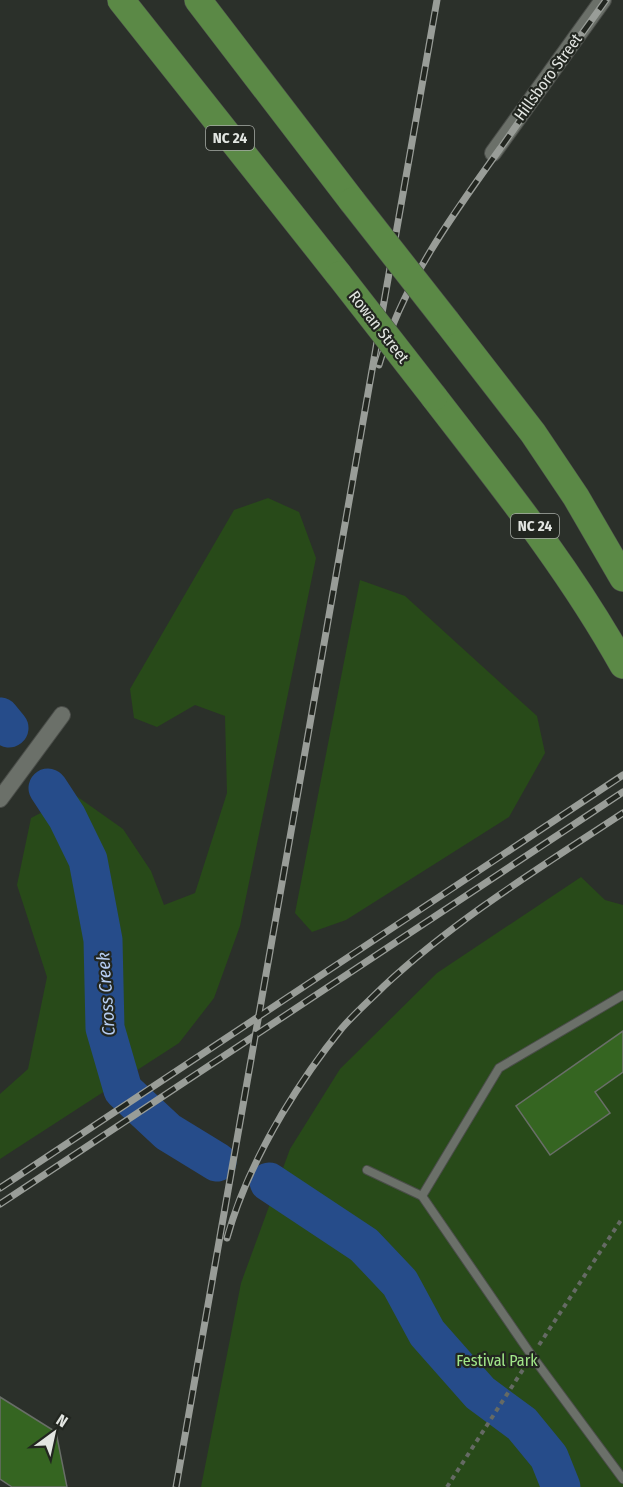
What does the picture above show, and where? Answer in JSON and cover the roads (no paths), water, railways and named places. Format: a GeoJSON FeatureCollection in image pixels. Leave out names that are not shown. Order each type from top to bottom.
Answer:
{"type":"FeatureCollection","features":[{"type":"Feature","properties":{"kind":"main road","name":"Rowan Street"},"geometry":{"type":"LineString","coordinates":[[121,0],[548,544],[591,609],[623,664]]}},
{"type":"Feature","properties":{"kind":"main road","name":"NC 24"},"geometry":{"type":"LineString","coordinates":[[198,0],[533,432],[576,497],[623,578]]}},
{"type":"Feature","properties":{"kind":"street","name":"Hillsboro Street"},"geometry":{"type":"LineString","coordinates":[[493,153],[603,0]]}},
{"type":"Feature","properties":{"kind":"street"},"geometry":{"type":"LineString","coordinates":[[0,799],[62,715]]}},
{"type":"Feature","properties":{"kind":"lane"},"geometry":{"type":"LineString","coordinates":[[422,1196],[499,1068],[623,995]]}},
{"type":"Feature","properties":{"kind":"lane"},"geometry":{"type":"LineString","coordinates":[[367,1170],[422,1196],[532,1356],[623,1479]]}},
{"type":"Feature","properties":{"kind":"waterway","name":"Cross Creek"},"geometry":{"type":"LineString","coordinates":[[0,717],[9,728]]}},
{"type":"Feature","properties":{"kind":"waterway","name":"Cross Creek"},"geometry":{"type":"LineString","coordinates":[[48,788],[67,817],[88,860],[103,940],[105,1028],[123,1090],[168,1132],[217,1162]]}},
{"type":"Feature","properties":{"kind":"waterway","name":"Cross Creek"},"geometry":{"type":"LineString","coordinates":[[269,1182],[364,1245],[400,1283],[427,1333],[480,1393],[522,1424],[549,1457],[561,1487]]}},
{"type":"Feature","properties":{"kind":"railway"},"geometry":{"type":"LineString","coordinates":[[176,1487],[437,0]]}},
{"type":"Feature","properties":{"kind":"railway"},"geometry":{"type":"LineString","coordinates":[[379,365],[401,306],[431,251],[465,198],[606,0]]}},
{"type":"Feature","properties":{"kind":"railway"},"geometry":{"type":"LineString","coordinates":[[0,1188],[623,775]]}},
{"type":"Feature","properties":{"kind":"railway"},"geometry":{"type":"LineString","coordinates":[[0,1204],[623,792]]}},
{"type":"Feature","properties":{"kind":"railway"},"geometry":{"type":"LineString","coordinates":[[227,1238],[244,1190],[274,1129],[310,1070],[347,1022],[384,986],[440,938],[530,874],[623,813]]}},
{"type":"Feature","properties":{"kind":"park label","name":"Festival Park"},"geometry":{"type":"Point","coordinates":[497,1360]}}]}
